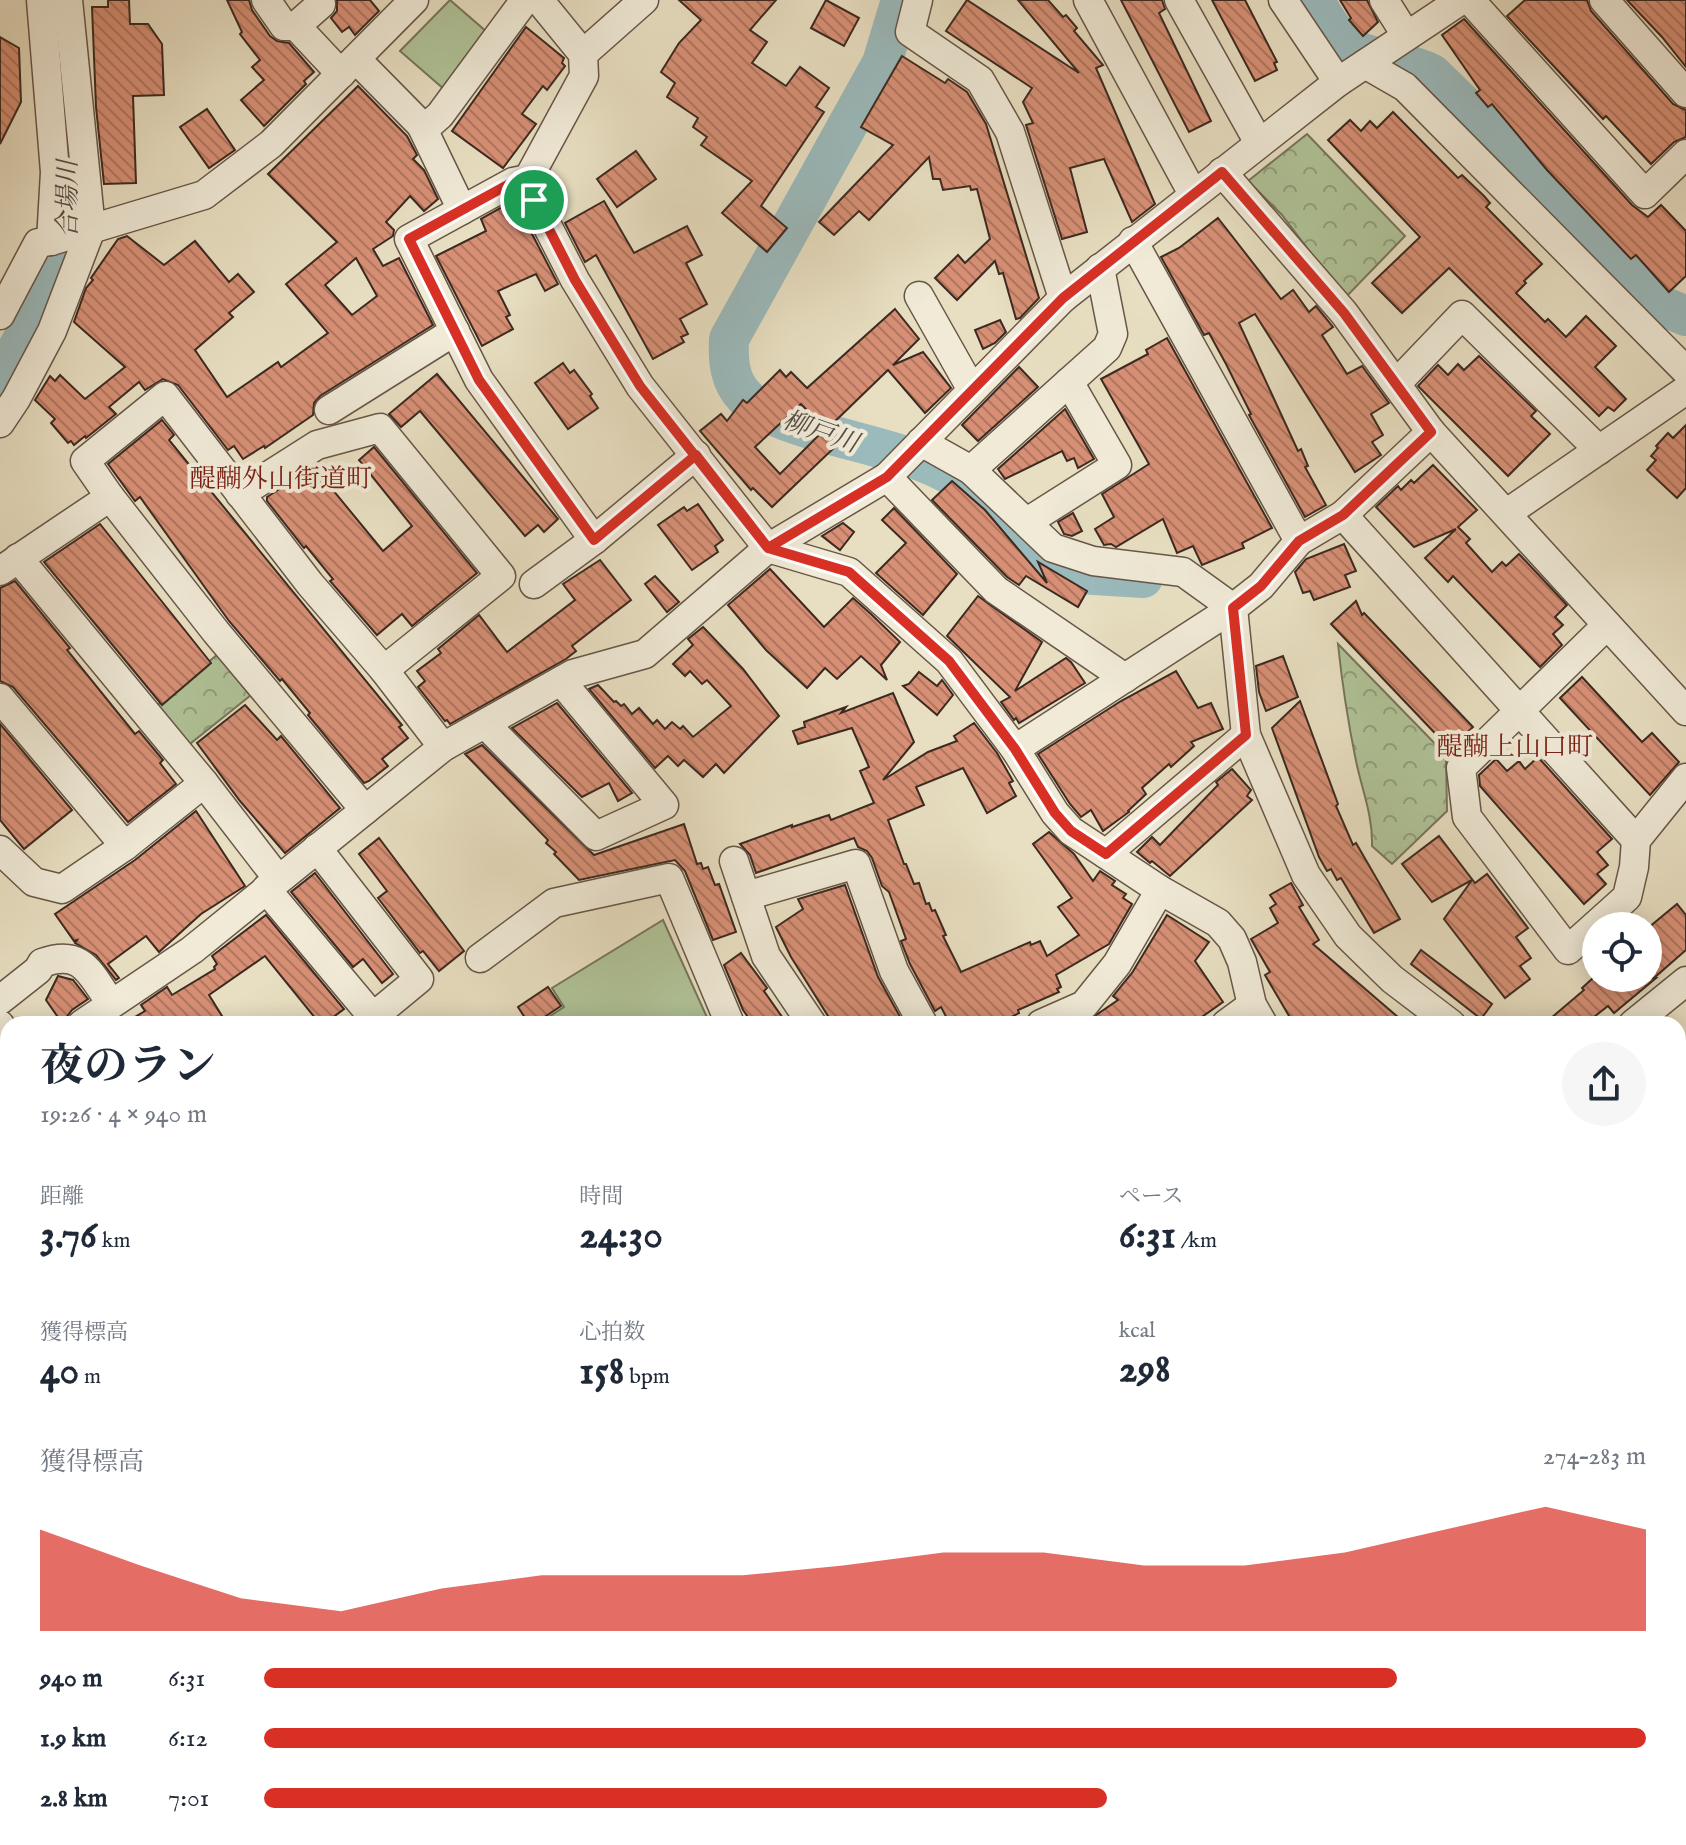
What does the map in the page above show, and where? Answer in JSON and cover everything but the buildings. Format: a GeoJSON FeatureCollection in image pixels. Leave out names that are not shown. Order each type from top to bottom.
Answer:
{"type":"FeatureCollection","features":[{"type":"Feature","properties":{"kind":"street"},"geometry":{"type":"LineString","coordinates":[[41,0],[55,172],[70,235]]}},
{"type":"Feature","properties":{"kind":"street"},"geometry":{"type":"LineString","coordinates":[[0,423],[52,331],[70,235],[68,0]]}},
{"type":"Feature","properties":{"kind":"street"},"geometry":{"type":"LineString","coordinates":[[266,0],[284,26],[296,26],[421,125],[462,210]]}},
{"type":"Feature","properties":{"kind":"street"},"geometry":{"type":"LineString","coordinates":[[296,26],[321,4],[318,0]]}},
{"type":"Feature","properties":{"kind":"street"},"geometry":{"type":"LineString","coordinates":[[0,315],[38,243],[204,195],[271,144],[414,0]]}},
{"type":"Feature","properties":{"kind":"street"},"geometry":{"type":"LineString","coordinates":[[421,125],[431,123],[440,115],[525,0]]}},
{"type":"Feature","properties":{"kind":"street"},"geometry":{"type":"LineString","coordinates":[[539,0],[583,54],[584,76],[528,179],[534,200],[591,305],[640,386],[768,548],[849,572],[949,661],[1015,749],[1055,813],[1071,831],[1160,890],[1218,923],[1232,939],[1242,962],[1257,1014]]}},
{"type":"Feature","properties":{"kind":"street"},"geometry":{"type":"LineString","coordinates":[[583,54],[644,0]]}},
{"type":"Feature","properties":{"kind":"street"},"geometry":{"type":"LineString","coordinates":[[918,0],[910,32],[980,80],[1010,132],[1063,298]]}},
{"type":"Feature","properties":{"kind":"street"},"geometry":{"type":"LineString","coordinates":[[1088,0],[1193,194]]}},
{"type":"Feature","properties":{"kind":"street"},"geometry":{"type":"LineString","coordinates":[[1179,0],[1259,143]]}},
{"type":"Feature","properties":{"kind":"street"},"geometry":{"type":"LineString","coordinates":[[1283,0],[1338,82]]}},
{"type":"Feature","properties":{"kind":"street"},"geometry":{"type":"LineString","coordinates":[[1384,0],[1405,35]]}},
{"type":"Feature","properties":{"kind":"street"},"geometry":{"type":"LineString","coordinates":[[0,1000],[38,970],[42,963],[60,956],[81,962],[101,1015],[192,950],[443,747],[573,674],[645,654],[768,548],[887,477],[1063,298],[1133,241],[1338,82],[1461,0]]}},
{"type":"Feature","properties":{"kind":"street"},"geometry":{"type":"LineString","coordinates":[[1470,0],[1645,194],[1686,154]]}},
{"type":"Feature","properties":{"kind":"street"},"geometry":{"type":"LineString","coordinates":[[1604,0],[1686,93]]}},
{"type":"Feature","properties":{"kind":"street"},"geometry":{"type":"LineString","coordinates":[[1366,64],[1405,87],[1686,371]]}},
{"type":"Feature","properties":{"kind":"street"},"geometry":{"type":"LineString","coordinates":[[1222,172],[1344,313],[1431,432],[1686,711]]}},
{"type":"Feature","properties":{"kind":"street"},"geometry":{"type":"LineString","coordinates":[[528,179],[513,182],[409,239],[479,380],[594,540]]}},
{"type":"Feature","properties":{"kind":"street"},"geometry":{"type":"LineString","coordinates":[[1133,241],[1299,541]]}},
{"type":"Feature","properties":{"kind":"street"},"geometry":{"type":"LineString","coordinates":[[971,470],[1107,348],[1113,334],[1100,268]]}},
{"type":"Feature","properties":{"kind":"street"},"geometry":{"type":"LineString","coordinates":[[919,296],[972,390]]}},
{"type":"Feature","properties":{"kind":"street"},"geometry":{"type":"LineString","coordinates":[[1396,384],[1462,315],[1599,450]]}},
{"type":"Feature","properties":{"kind":"street"},"geometry":{"type":"LineString","coordinates":[[329,410],[455,331]]}},
{"type":"Feature","properties":{"kind":"street"},"geometry":{"type":"LineString","coordinates":[[1027,522],[1117,465],[1069,382]]}},
{"type":"Feature","properties":{"kind":"street"},"geometry":{"type":"LineString","coordinates":[[1507,513],[1686,390]]}},
{"type":"Feature","properties":{"kind":"street"},"geometry":{"type":"LineString","coordinates":[[365,810],[216,632],[85,461],[165,396],[310,584],[384,670],[443,747]]}},
{"type":"Feature","properties":{"kind":"street"},"geometry":{"type":"LineString","coordinates":[[240,494],[317,445],[380,428],[501,576],[384,670]]}},
{"type":"Feature","properties":{"kind":"street"},"geometry":{"type":"LineString","coordinates":[[1015,749],[1233,608],[1261,586],[1299,541],[1343,515],[1431,432]]}},
{"type":"Feature","properties":{"kind":"street"},"geometry":{"type":"LineString","coordinates":[[921,442],[971,470],[1053,548],[1093,561],[1183,572],[1233,608],[1246,735],[1306,875],[1348,936],[1392,979],[1441,1016]]}},
{"type":"Feature","properties":{"kind":"street"},"geometry":{"type":"LineString","coordinates":[[534,584],[594,540],[696,455]]}},
{"type":"Feature","properties":{"kind":"street"},"geometry":{"type":"LineString","coordinates":[[887,477],[996,590],[1125,678]]}},
{"type":"Feature","properties":{"kind":"street"},"geometry":{"type":"LineString","coordinates":[[110,497],[9,564],[204,783],[272,884],[372,1016]]}},
{"type":"Feature","properties":{"kind":"street"},"geometry":{"type":"LineString","coordinates":[[1343,515],[1636,840]]}},
{"type":"Feature","properties":{"kind":"street"},"geometry":{"type":"LineString","coordinates":[[1607,625],[1461,768],[1467,817],[1568,950],[1627,897],[1636,840],[1686,778]]}},
{"type":"Feature","properties":{"kind":"street"},"geometry":{"type":"LineString","coordinates":[[485,724],[596,836],[664,805],[561,681]]}},
{"type":"Feature","properties":{"kind":"street"},"geometry":{"type":"LineString","coordinates":[[0,698],[125,846]]}},
{"type":"Feature","properties":{"kind":"street"},"geometry":{"type":"LineString","coordinates":[[1106,854],[1246,735]]}},
{"type":"Feature","properties":{"kind":"street"},"geometry":{"type":"LineString","coordinates":[[0,850],[34,882],[62,889],[125,846],[204,783]]}},
{"type":"Feature","properties":{"kind":"street"},"geometry":{"type":"LineString","coordinates":[[317,848],[419,979],[374,1016]]}},
{"type":"Feature","properties":{"kind":"street"},"geometry":{"type":"LineString","coordinates":[[734,861],[766,956],[807,1016]]}},
{"type":"Feature","properties":{"kind":"street"},"geometry":{"type":"LineString","coordinates":[[746,896],[856,864],[894,971],[919,1016]]}},
{"type":"Feature","properties":{"kind":"street"},"geometry":{"type":"LineString","coordinates":[[480,958],[554,903],[669,878],[727,1016]]}},
{"type":"Feature","properties":{"kind":"street"},"geometry":{"type":"LineString","coordinates":[[1059,1016],[1084,1005],[1117,964],[1160,890]]}},
{"type":"Feature","properties":{"kind":"street"},"geometry":{"type":"LineString","coordinates":[[1647,1016],[1686,981]]}},
{"type":"Feature","properties":{"kind":"green space"},"geometry":{"type":"Polygon","coordinates":[[[450,0],[488,33],[445,90],[400,51],[450,0]]]}},
{"type":"Feature","properties":{"kind":"green space"},"geometry":{"type":"Polygon","coordinates":[[[1307,134],[1405,236],[1345,298],[1282,215],[1248,181],[1307,134]]]}},
{"type":"Feature","properties":{"kind":"green space"},"geometry":{"type":"Polygon","coordinates":[[[1338,644],[1446,755],[1447,811],[1392,864],[1372,846],[1338,644]]]}},
{"type":"Feature","properties":{"kind":"green space"},"geometry":{"type":"Polygon","coordinates":[[[218,654],[251,695],[186,747],[154,708],[218,654]]]}},
{"type":"Feature","properties":{"kind":"green space"},"geometry":{"type":"Polygon","coordinates":[[[663,920],[706,1016],[550,1016],[564,1007],[552,988],[663,920]]]}},
{"type":"Feature","properties":{"kind":"waterway","name":"柳戸川"},"geometry":{"type":"LineString","coordinates":[[901,0],[882,63],[729,339],[729,362],[733,377],[745,397],[788,422],[905,456],[961,481],[1059,569],[1078,574],[1143,578]]}},
{"type":"Feature","properties":{"kind":"waterway"},"geometry":{"type":"LineString","coordinates":[[1314,0],[1333,31],[1348,46],[1432,74],[1511,151],[1570,219],[1660,305],[1686,316]]}},
{"type":"Feature","properties":{"kind":"waterway","name":"合場川"},"geometry":{"type":"LineString","coordinates":[[0,381],[66,259],[72,203],[63,119]]}},
{"type":"Feature","properties":{"kind":"district","name":"醍醐外山街道町"},"geometry":{"type":"Point","coordinates":[281,478]}},
{"type":"Feature","properties":{"kind":"district","name":"醍醐上山口町"},"geometry":{"type":"Point","coordinates":[1515,746]}},
{"type":"Feature","properties":{"kind":"route"},"geometry":{"type":"LineString","coordinates":[[534,200],[528,179],[513,182],[409,239],[479,380],[594,540],[696,455],[768,548],[887,477],[1063,298],[1222,172],[1344,313],[1431,432],[1343,515],[1299,541],[1261,586],[1233,608],[1246,735],[1106,854],[1071,831],[1055,813],[1015,749],[949,661],[849,572],[768,548],[696,455],[640,386],[575,280],[534,200]]}}]}
